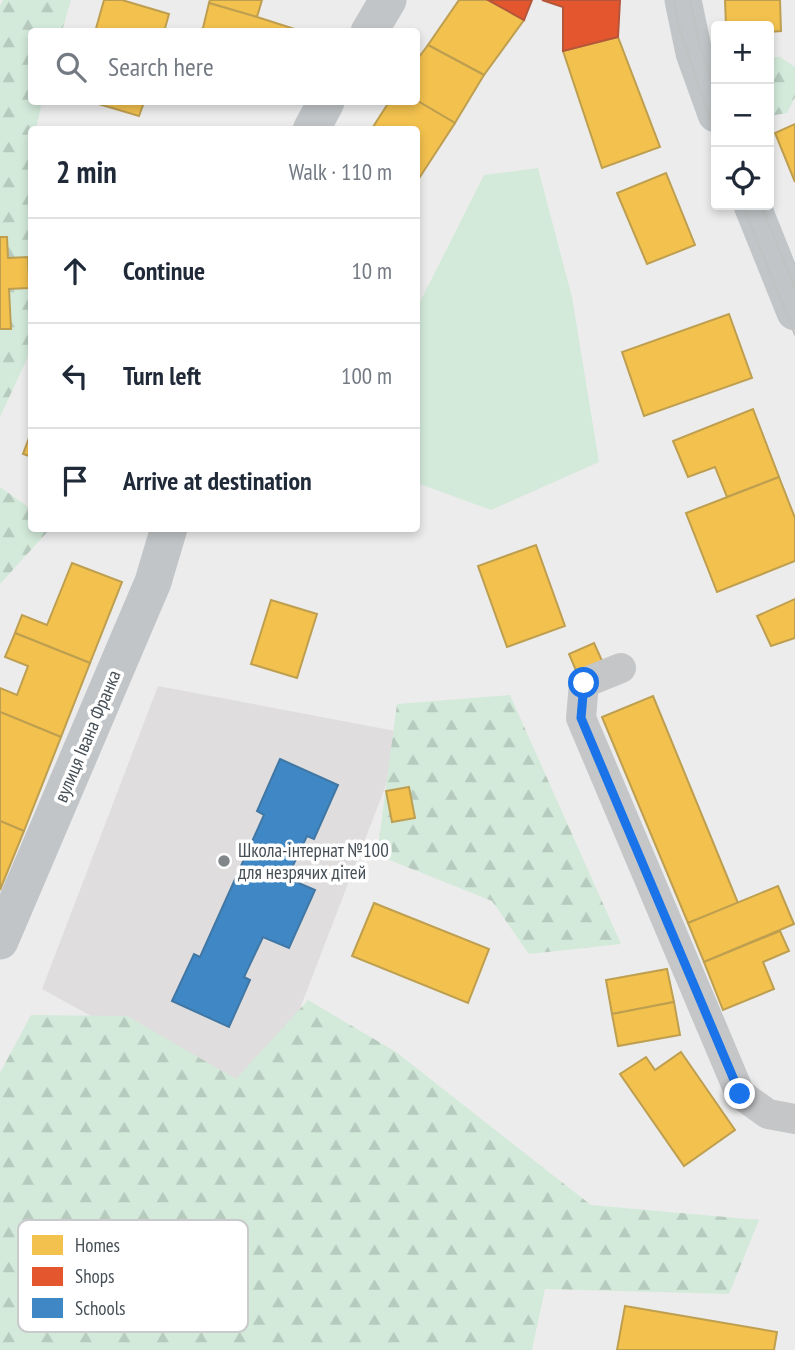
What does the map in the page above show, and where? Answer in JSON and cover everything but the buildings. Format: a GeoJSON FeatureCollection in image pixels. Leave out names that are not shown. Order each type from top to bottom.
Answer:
{"type":"FeatureCollection","features":[{"type":"Feature","properties":{"kind":"main road"},"geometry":{"type":"LineString","coordinates":[[371,28],[388,0]]}},
{"type":"Feature","properties":{"kind":"main road"},"geometry":{"type":"LineString","coordinates":[[683,0],[694,53],[711,100]]}},
{"type":"Feature","properties":{"kind":"main road"},"geometry":{"type":"LineString","coordinates":[[313,126],[324,105]]}},
{"type":"Feature","properties":{"kind":"main road"},"geometry":{"type":"LineString","coordinates":[[754,210],[795,312]]}},
{"type":"Feature","properties":{"kind":"main road","name":"вулиця Івана Франка"},"geometry":{"type":"LineString","coordinates":[[0,941],[153,582],[168,532]]}},
{"type":"Feature","properties":{"kind":"street"},"geometry":{"type":"LineString","coordinates":[[621,668],[584,683],[581,718],[740,1094],[768,1114],[795,1119]]}},
{"type":"Feature","properties":{"kind":"shaded area","name":"Школа-інтернат №100 для незрячих дітей"},"geometry":{"type":"Polygon","coordinates":[[[158,686],[406,733],[261,1110],[42,989],[158,686]]]}},
{"type":"Feature","properties":{"kind":"green space"},"geometry":{"type":"Polygon","coordinates":[[[3,0],[71,0],[63,28],[28,28],[28,105],[41,105],[37,126],[28,126],[28,356],[0,417],[0,6],[3,0]]]}},
{"type":"Feature","properties":{"kind":"green space"},"geometry":{"type":"Polygon","coordinates":[[[774,57],[780,57],[795,67],[795,97],[787,113],[774,115],[774,57]]]}},
{"type":"Feature","properties":{"kind":"green space"},"geometry":{"type":"Polygon","coordinates":[[[538,168],[572,297],[599,462],[491,510],[420,484],[420,302],[484,175],[538,168]]]}},
{"type":"Feature","properties":{"kind":"green space"},"geometry":{"type":"Polygon","coordinates":[[[0,487],[28,507],[28,532],[47,532],[0,584],[0,487]]]}},
{"type":"Feature","properties":{"kind":"green space"},"geometry":{"type":"Polygon","coordinates":[[[510,695],[621,944],[529,954],[492,901],[377,855],[397,704],[510,695]]]}},
{"type":"Feature","properties":{"kind":"green space"},"geometry":{"type":"Polygon","coordinates":[[[308,1000],[396,1052],[591,1205],[759,1220],[729,1294],[545,1289],[532,1350],[0,1350],[0,1073],[31,1015],[127,1016],[236,1079],[308,1000]]]}},
{"type":"Feature","properties":{"kind":"tram line"},"geometry":{"type":"LineString","coordinates":[[675,0],[676,18],[711,122]]}},
{"type":"Feature","properties":{"kind":"tram line"},"geometry":{"type":"LineString","coordinates":[[690,0],[701,50],[713,84]]}},
{"type":"Feature","properties":{"kind":"tram line"},"geometry":{"type":"LineString","coordinates":[[745,210],[795,335]]}},
{"type":"Feature","properties":{"kind":"tram line"},"geometry":{"type":"LineString","coordinates":[[763,210],[795,288]]}},
{"type":"Feature","properties":{"kind":"place","name":"Школа-інтернат №100 для незрячих дітей"},"geometry":{"type":"Point","coordinates":[224,861]}},
{"type":"Feature","properties":{"kind":"route"},"geometry":{"type":"LineString","coordinates":[[584,683],[581,718],[740,1094]]}}]}
